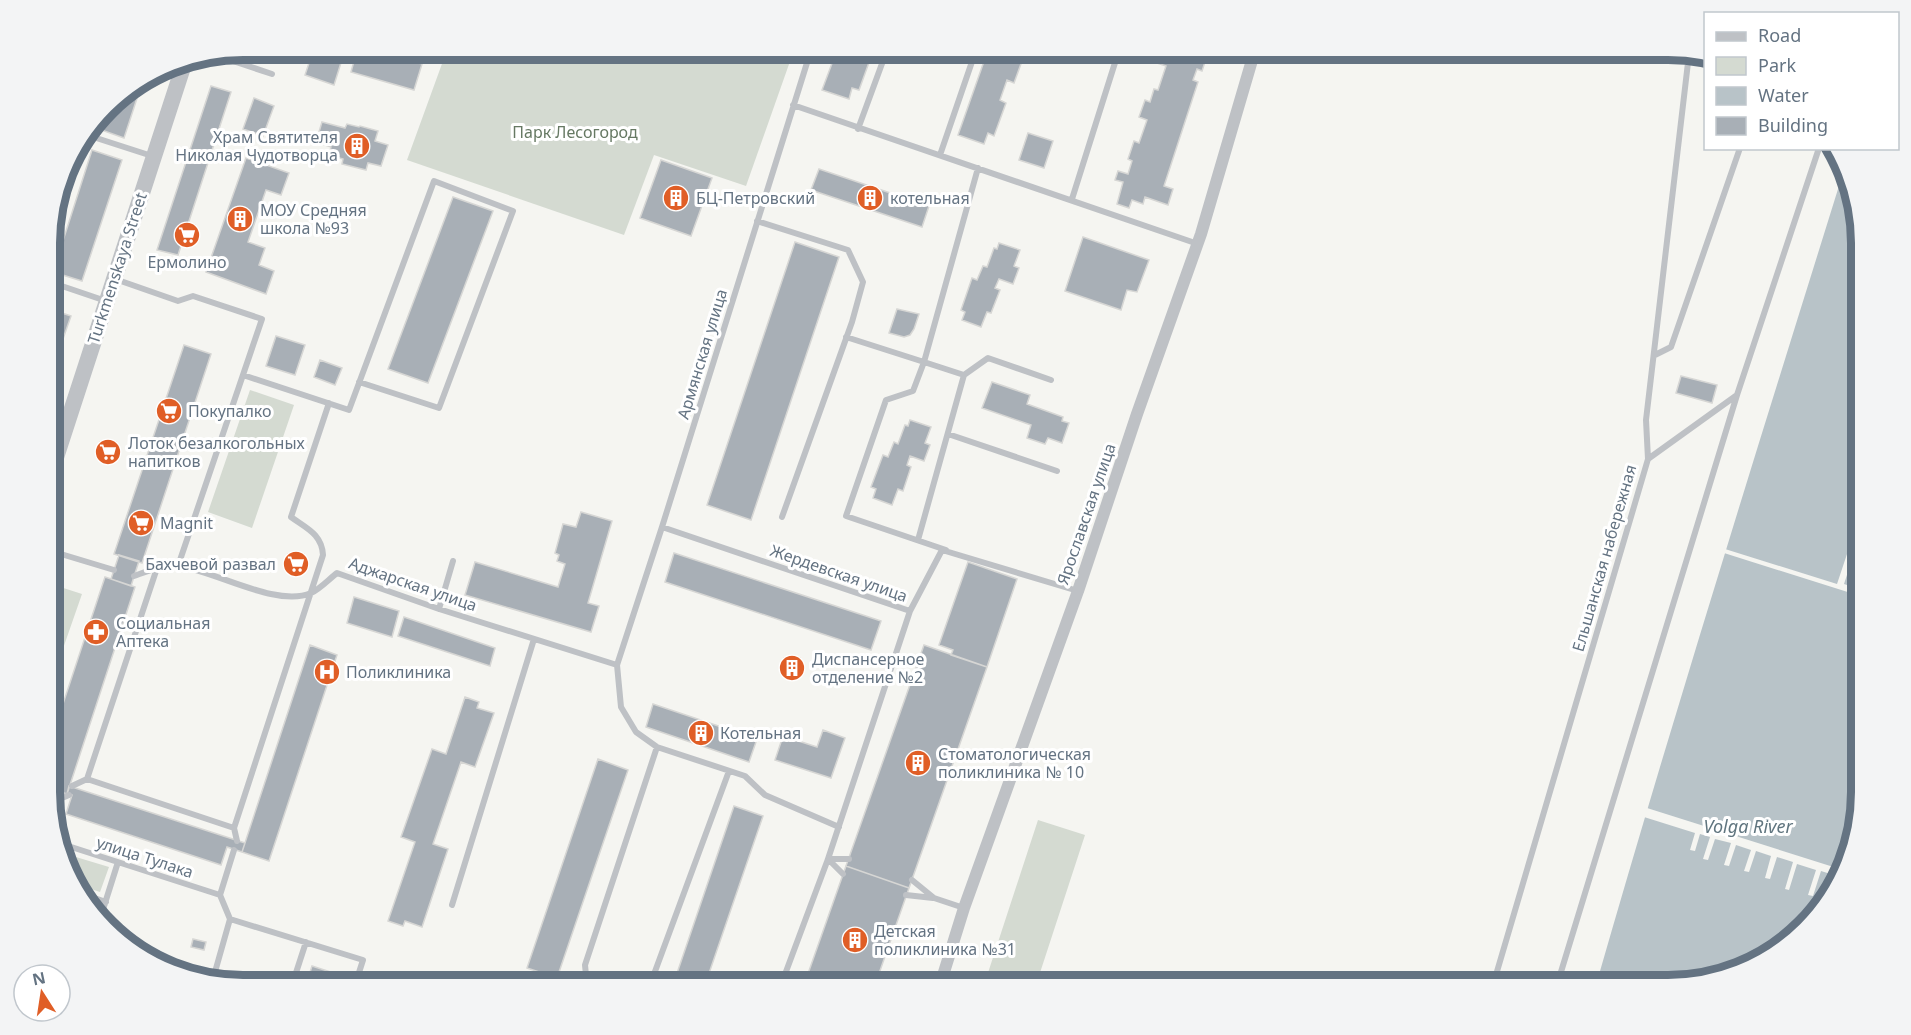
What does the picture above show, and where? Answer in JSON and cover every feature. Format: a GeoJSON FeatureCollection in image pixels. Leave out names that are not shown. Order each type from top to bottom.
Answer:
{"type":"FeatureCollection","features":[{"type":"Feature","properties":{"kind":"street","name":"Ярославская улица"},"geometry":{"type":"LineString","coordinates":[[943,975],[964,908],[1078,591],[1198,244],[1252,60]]}},
{"type":"Feature","properties":{"kind":"street","name":"Turkmenskaya Street"},"geometry":{"type":"LineString","coordinates":[[60,446],[182,71]]}},
{"type":"Feature","properties":{"kind":"lane","name":"Армянская улица"},"geometry":{"type":"LineString","coordinates":[[617,665],[808,60]]}},
{"type":"Feature","properties":{"kind":"lane"},"geometry":{"type":"LineString","coordinates":[[858,129],[883,60]]}},
{"type":"Feature","properties":{"kind":"lane"},"geometry":{"type":"LineString","coordinates":[[940,155],[973,60]]}},
{"type":"Feature","properties":{"kind":"lane"},"geometry":{"type":"LineString","coordinates":[[1072,199],[1116,60]]}},
{"type":"Feature","properties":{"kind":"lane"},"geometry":{"type":"LineString","coordinates":[[233,61],[272,74]]}},
{"type":"Feature","properties":{"kind":"lane"},"geometry":{"type":"LineString","coordinates":[[1648,459],[1646,420],[1688,61]]}},
{"type":"Feature","properties":{"kind":"lane"},"geometry":{"type":"LineString","coordinates":[[793,105],[1198,244]]}},
{"type":"Feature","properties":{"kind":"lane"},"geometry":{"type":"LineString","coordinates":[[94,138],[153,157]]}},
{"type":"Feature","properties":{"kind":"lane"},"geometry":{"type":"LineString","coordinates":[[1654,355],[1671,348],[1739,150]]}},
{"type":"Feature","properties":{"kind":"lane"},"geometry":{"type":"LineString","coordinates":[[1560,975],[1737,395],[1818,150]]}},
{"type":"Feature","properties":{"kind":"lane"},"geometry":{"type":"LineString","coordinates":[[978,168],[924,362],[913,391],[886,400],[846,516],[1078,591]]}},
{"type":"Feature","properties":{"kind":"lane"},"geometry":{"type":"LineString","coordinates":[[243,375],[349,410],[359,382],[434,182],[513,211],[439,408],[359,382]]}},
{"type":"Feature","properties":{"kind":"lane"},"geometry":{"type":"LineString","coordinates":[[757,221],[848,250],[863,282],[846,337],[782,517]]}},
{"type":"Feature","properties":{"kind":"lane"},"geometry":{"type":"LineString","coordinates":[[114,279],[178,301],[193,296],[262,319],[178,566]]}},
{"type":"Feature","properties":{"kind":"lane"},"geometry":{"type":"LineString","coordinates":[[60,286],[107,302]]}},
{"type":"Feature","properties":{"kind":"lane"},"geometry":{"type":"LineString","coordinates":[[846,337],[964,375]]}},
{"type":"Feature","properties":{"kind":"lane"},"geometry":{"type":"LineString","coordinates":[[918,540],[964,375],[988,358],[1051,380]]}},
{"type":"Feature","properties":{"kind":"lane","name":"Ельшанская набережная"},"geometry":{"type":"LineString","coordinates":[[1496,975],[1648,459],[1737,395]]}},
{"type":"Feature","properties":{"kind":"lane"},"geometry":{"type":"LineString","coordinates":[[237,841],[234,828],[322,555],[322,545],[317,535],[291,517],[329,403]]}},
{"type":"Feature","properties":{"kind":"lane"},"geometry":{"type":"LineString","coordinates":[[948,434],[1057,471]]}},
{"type":"Feature","properties":{"kind":"lane","name":"Жердевская улица"},"geometry":{"type":"LineString","coordinates":[[662,527],[910,612],[942,550],[946,550]]}},
{"type":"Feature","properties":{"kind":"lane"},"geometry":{"type":"LineString","coordinates":[[60,553],[114,570]]}},
{"type":"Feature","properties":{"kind":"lane"},"geometry":{"type":"LineString","coordinates":[[439,609],[453,561]]}},
{"type":"Feature","properties":{"kind":"lane"},"geometry":{"type":"LineString","coordinates":[[134,576],[157,568],[178,566],[275,595],[292,597],[311,593]]}},
{"type":"Feature","properties":{"kind":"lane"},"geometry":{"type":"LineString","coordinates":[[87,779],[157,568]]}},
{"type":"Feature","properties":{"kind":"lane","name":"Аджарская улица"},"geometry":{"type":"LineString","coordinates":[[311,593],[337,573],[439,609],[617,665]]}},
{"type":"Feature","properties":{"kind":"lane"},"geometry":{"type":"LineString","coordinates":[[785,975],[828,859],[910,612]]}},
{"type":"Feature","properties":{"kind":"lane"},"geometry":{"type":"LineString","coordinates":[[452,905],[534,639]]}},
{"type":"Feature","properties":{"kind":"lane"},"geometry":{"type":"LineString","coordinates":[[617,665],[621,707],[636,732],[657,747],[745,776],[765,795],[838,827]]}},
{"type":"Feature","properties":{"kind":"lane"},"geometry":{"type":"LineString","coordinates":[[586,975],[585,965],[657,747]]}},
{"type":"Feature","properties":{"kind":"lane"},"geometry":{"type":"LineString","coordinates":[[654,975],[729,771]]}},
{"type":"Feature","properties":{"kind":"lane"},"geometry":{"type":"LineString","coordinates":[[72,786],[87,779],[234,828]]}},
{"type":"Feature","properties":{"kind":"lane"},"geometry":{"type":"LineString","coordinates":[[61,799],[69,795]]}},
{"type":"Feature","properties":{"kind":"lane","name":"улица Тулака"},"geometry":{"type":"LineString","coordinates":[[68,846],[220,895]]}},
{"type":"Feature","properties":{"kind":"lane"},"geometry":{"type":"LineString","coordinates":[[215,972],[230,919],[220,895],[234,850]]}},
{"type":"Feature","properties":{"kind":"lane"},"geometry":{"type":"LineString","coordinates":[[828,859],[849,859]]}},
{"type":"Feature","properties":{"kind":"lane"},"geometry":{"type":"LineString","coordinates":[[828,859],[843,874]]}},
{"type":"Feature","properties":{"kind":"lane"},"geometry":{"type":"LineString","coordinates":[[103,909],[118,862]]}},
{"type":"Feature","properties":{"kind":"lane"},"geometry":{"type":"LineString","coordinates":[[912,880],[934,898]]}},
{"type":"Feature","properties":{"kind":"lane"},"geometry":{"type":"LineString","coordinates":[[906,895],[934,898],[964,908]]}},
{"type":"Feature","properties":{"kind":"lane"},"geometry":{"type":"LineString","coordinates":[[95,898],[106,902]]}},
{"type":"Feature","properties":{"kind":"lane"},"geometry":{"type":"LineString","coordinates":[[230,919],[363,960],[358,975]]}},
{"type":"Feature","properties":{"kind":"lane"},"geometry":{"type":"LineString","coordinates":[[296,975],[306,942]]}},
{"type":"Feature","properties":{"kind":"green space","name":"Парк Лесогород"},"geometry":{"type":"Polygon","coordinates":[[[443,60],[790,60],[746,186],[654,155],[624,235],[407,160],[443,60]]]}},
{"type":"Feature","properties":{"kind":"green space"},"geometry":{"type":"Polygon","coordinates":[[[250,390],[294,405],[252,528],[208,512],[250,390]]]}},
{"type":"Feature","properties":{"kind":"green space"},"geometry":{"type":"Polygon","coordinates":[[[60,587],[82,594],[60,657],[60,587]]]}},
{"type":"Feature","properties":{"kind":"green space"},"geometry":{"type":"Polygon","coordinates":[[[1038,820],[1085,835],[1039,975],[987,975],[1038,820]]]}},
{"type":"Feature","properties":{"kind":"green space"},"geometry":{"type":"Polygon","coordinates":[[[72,856],[109,867],[100,892],[88,888],[72,856]]]}},
{"type":"Feature","properties":{"kind":"water","name":"Volga River"},"geometry":{"type":"Polygon","coordinates":[[[1840,182],[1845,196],[1851,243],[1851,804],[1841,851],[1832,873],[1806,913],[1789,930],[1749,956],[1727,965],[1680,975],[1599,975],[1686,680],[1840,182]]]}},
{"type":"Feature","properties":{"kind":"pier"},"geometry":{"type":"Polygon","coordinates":[[[1851,542],[1851,563],[1844,584],[1851,586],[1851,593],[1724,553],[1725,549],[1837,584],[1851,542]]]}},
{"type":"Feature","properties":{"kind":"pier"},"geometry":{"type":"Polygon","coordinates":[[[1647,808],[1834,867],[1831,874],[1821,871],[1813,896],[1808,895],[1816,870],[1797,864],[1789,890],[1785,889],[1793,862],[1777,857],[1770,879],[1765,878],[1771,856],[1756,851],[1749,872],[1744,871],[1751,850],[1736,845],[1729,866],[1724,865],[1731,843],[1715,839],[1708,860],[1703,859],[1710,837],[1700,834],[1695,851],[1690,850],[1695,833],[1644,817],[1647,808]]]}},
{"type":"Feature","properties":{"kind":"building"},"geometry":{"type":"Polygon","coordinates":[[[310,60],[342,60],[334,85],[305,75],[310,60]]]}},
{"type":"Feature","properties":{"kind":"building"},"geometry":{"type":"Polygon","coordinates":[[[354,60],[408,60],[422,64],[414,90],[351,72],[354,60]]]}},
{"type":"Feature","properties":{"kind":"building"},"geometry":{"type":"Polygon","coordinates":[[[833,60],[870,60],[859,90],[852,88],[849,99],[822,90],[833,60]]]}},
{"type":"Feature","properties":{"kind":"building"},"geometry":{"type":"Polygon","coordinates":[[[984,60],[1022,60],[1014,83],[1007,80],[1000,100],[1006,103],[994,136],[988,133],[984,144],[958,135],[984,60]]]}},
{"type":"Feature","properties":{"kind":"building"},"geometry":{"type":"Polygon","coordinates":[[[1158,60],[1206,60],[1202,71],[1197,69],[1193,80],[1198,82],[1164,186],[1173,189],[1168,205],[1145,197],[1143,204],[1132,200],[1129,208],[1117,204],[1123,182],[1115,180],[1118,171],[1128,174],[1132,161],[1128,159],[1134,141],[1139,143],[1147,120],[1139,117],[1145,100],[1150,102],[1154,89],[1158,90],[1166,66],[1157,63],[1158,60]]]}},
{"type":"Feature","properties":{"kind":"building"},"geometry":{"type":"Polygon","coordinates":[[[211,86],[231,92],[178,255],[157,250],[211,86]]]}},
{"type":"Feature","properties":{"kind":"building"},"geometry":{"type":"Polygon","coordinates":[[[139,93],[124,138],[100,129],[122,105],[139,93]]]}},
{"type":"Feature","properties":{"kind":"building"},"geometry":{"type":"Polygon","coordinates":[[[254,98],[274,106],[263,136],[243,129],[254,98]]]}},
{"type":"Feature","properties":{"kind":"building","name":"Храм Святителя Николая Чудотворца"},"geometry":{"type":"Polygon","coordinates":[[[322,122],[345,128],[347,124],[378,131],[375,141],[388,145],[381,166],[368,163],[366,170],[342,164],[343,159],[329,155],[331,147],[316,142],[322,122]]]}},
{"type":"Feature","properties":{"kind":"building"},"geometry":{"type":"Polygon","coordinates":[[[1028,133],[1053,141],[1044,168],[1019,160],[1028,133]]]}},
{"type":"Feature","properties":{"kind":"building"},"geometry":{"type":"Polygon","coordinates":[[[92,150],[122,160],[82,281],[60,274],[60,250],[92,150]]]}},
{"type":"Feature","properties":{"kind":"building","name":"МОУ Средняя школа №93"},"geometry":{"type":"Polygon","coordinates":[[[246,158],[289,173],[281,195],[266,190],[248,242],[265,248],[259,265],[274,271],[266,294],[206,272],[246,158]]]}},
{"type":"Feature","properties":{"kind":"building","name":"БЦ-Петровский"},"geometry":{"type":"Polygon","coordinates":[[[661,160],[712,178],[691,236],[640,218],[661,160]]]}},
{"type":"Feature","properties":{"kind":"building","name":"котельная"},"geometry":{"type":"Polygon","coordinates":[[[819,169],[929,206],[922,227],[811,190],[819,169]]]}},
{"type":"Feature","properties":{"kind":"building"},"geometry":{"type":"Polygon","coordinates":[[[453,197],[493,211],[428,383],[388,369],[453,197]]]}},
{"type":"Feature","properties":{"kind":"building"},"geometry":{"type":"Polygon","coordinates":[[[1083,237],[1149,260],[1137,292],[1127,290],[1121,310],[1065,291],[1083,237]]]}},
{"type":"Feature","properties":{"kind":"building"},"geometry":{"type":"Polygon","coordinates":[[[795,242],[839,257],[751,520],[707,505],[795,242]]]}},
{"type":"Feature","properties":{"kind":"building"},"geometry":{"type":"Polygon","coordinates":[[[999,243],[1020,250],[1014,266],[1019,268],[1013,284],[999,279],[995,288],[1000,290],[991,313],[987,312],[981,327],[962,320],[965,312],[961,310],[972,278],[977,280],[983,266],[987,267],[994,248],[997,249],[999,243]]]}},
{"type":"Feature","properties":{"kind":"building"},"geometry":{"type":"Polygon","coordinates":[[[897,309],[919,314],[910,335],[904,337],[889,333],[897,309]]]}},
{"type":"Feature","properties":{"kind":"building"},"geometry":{"type":"Polygon","coordinates":[[[60,312],[71,316],[60,347],[60,312]]]}},
{"type":"Feature","properties":{"kind":"building"},"geometry":{"type":"Polygon","coordinates":[[[276,336],[305,345],[295,375],[266,366],[276,336]]]}},
{"type":"Feature","properties":{"kind":"building"},"geometry":{"type":"Polygon","coordinates":[[[184,345],[211,354],[142,563],[114,554],[184,345]]]}},
{"type":"Feature","properties":{"kind":"building"},"geometry":{"type":"Polygon","coordinates":[[[320,360],[342,368],[335,385],[314,377],[320,360]]]}},
{"type":"Feature","properties":{"kind":"building"},"geometry":{"type":"Polygon","coordinates":[[[1681,376],[1717,385],[1712,403],[1676,393],[1681,376]]]}},
{"type":"Feature","properties":{"kind":"building"},"geometry":{"type":"Polygon","coordinates":[[[992,382],[1030,395],[1027,404],[1063,417],[1062,421],[1069,423],[1062,443],[1048,438],[1045,444],[1027,438],[1031,425],[982,408],[992,382]]]}},
{"type":"Feature","properties":{"kind":"building"},"geometry":{"type":"Polygon","coordinates":[[[910,420],[931,427],[925,443],[930,445],[924,461],[910,456],[907,465],[911,467],[903,491],[898,489],[892,505],[873,498],[876,489],[871,487],[883,455],[888,457],[894,442],[898,444],[905,425],[908,426],[910,420]]]}},
{"type":"Feature","properties":{"kind":"building"},"geometry":{"type":"Polygon","coordinates":[[[581,512],[612,521],[588,603],[599,606],[591,632],[465,595],[475,562],[558,587],[565,564],[557,561],[559,555],[555,553],[563,524],[576,527],[581,512]]]}},
{"type":"Feature","properties":{"kind":"building"},"geometry":{"type":"Polygon","coordinates":[[[674,553],[881,621],[871,650],[665,582],[674,553]]]}},
{"type":"Feature","properties":{"kind":"building"},"geometry":{"type":"Polygon","coordinates":[[[119,555],[139,561],[131,586],[111,579],[119,555]]]}},
{"type":"Feature","properties":{"kind":"building"},"geometry":{"type":"Polygon","coordinates":[[[968,562],[1017,579],[987,667],[951,655],[953,650],[939,645],[968,562]]]}},
{"type":"Feature","properties":{"kind":"building"},"geometry":{"type":"Polygon","coordinates":[[[105,577],[135,587],[67,794],[60,792],[60,713],[105,577]]]}},
{"type":"Feature","properties":{"kind":"building"},"geometry":{"type":"Polygon","coordinates":[[[354,597],[399,611],[392,637],[347,623],[354,597]]]}},
{"type":"Feature","properties":{"kind":"building"},"geometry":{"type":"Polygon","coordinates":[[[404,617],[495,648],[490,666],[398,636],[404,617]]]}},
{"type":"Feature","properties":{"kind":"building"},"geometry":{"type":"Polygon","coordinates":[[[310,645],[337,655],[269,861],[242,852],[310,645]]]}},
{"type":"Feature","properties":{"kind":"building","name":"Стоматологическая поликлиника № 10"},"geometry":{"type":"Polygon","coordinates":[[[924,645],[987,667],[909,888],[846,866],[924,645]]]}},
{"type":"Feature","properties":{"kind":"building","name":"Диспансерное отделение №2"},"geometry":{"type":"Polygon","coordinates":[[[794,657],[799,678],[790,680],[786,658],[794,657]]]}},
{"type":"Feature","properties":{"kind":"building"},"geometry":{"type":"Polygon","coordinates":[[[465,697],[479,702],[477,708],[494,713],[475,767],[461,762],[433,844],[448,849],[422,927],[405,921],[403,926],[388,921],[415,842],[401,837],[432,749],[446,754],[465,697]]]}},
{"type":"Feature","properties":{"kind":"building","name":"Котельная"},"geometry":{"type":"Polygon","coordinates":[[[653,704],[757,739],[749,762],[646,727],[653,704]]]}},
{"type":"Feature","properties":{"kind":"building"},"geometry":{"type":"Polygon","coordinates":[[[823,730],[845,738],[831,778],[775,760],[783,736],[817,747],[823,730]]]}},
{"type":"Feature","properties":{"kind":"building"},"geometry":{"type":"Polygon","coordinates":[[[598,759],[628,770],[558,975],[548,975],[527,968],[598,759]]]}},
{"type":"Feature","properties":{"kind":"building"},"geometry":{"type":"Polygon","coordinates":[[[69,786],[245,843],[242,852],[227,847],[221,865],[66,814],[72,795],[67,794],[69,786]]]}},
{"type":"Feature","properties":{"kind":"building"},"geometry":{"type":"Polygon","coordinates":[[[734,806],[763,816],[708,975],[676,975],[734,806]]]}},
{"type":"Feature","properties":{"kind":"building","name":"Детская поликлиника №31"},"geometry":{"type":"Polygon","coordinates":[[[846,866],[909,888],[879,975],[808,975],[846,866]]]}},
{"type":"Feature","properties":{"kind":"building"},"geometry":{"type":"Polygon","coordinates":[[[193,939],[206,942],[204,950],[191,947],[193,939]]]}},
{"type":"Feature","properties":{"kind":"building"},"geometry":{"type":"Polygon","coordinates":[[[312,966],[340,975],[309,975],[312,966]]]}},
{"type":"Feature","properties":{"kind":"place","name":"Храм Святителя Николая Чудотворца"},"geometry":{"type":"Point","coordinates":[357,146]}},
{"type":"Feature","properties":{"kind":"place","name":"БЦ-Петровский"},"geometry":{"type":"Point","coordinates":[676,198]}},
{"type":"Feature","properties":{"kind":"place","name":"котельная"},"geometry":{"type":"Point","coordinates":[870,198]}},
{"type":"Feature","properties":{"kind":"place","name":"МОУ Средняя школа №93"},"geometry":{"type":"Point","coordinates":[240,219]}},
{"type":"Feature","properties":{"kind":"place","name":"Ермолино"},"geometry":{"type":"Point","coordinates":[187,235]}},
{"type":"Feature","properties":{"kind":"place","name":"Покупалко"},"geometry":{"type":"Point","coordinates":[169,411]}},
{"type":"Feature","properties":{"kind":"place","name":"Лоток безалкогольных напитков"},"geometry":{"type":"Point","coordinates":[108,452]}},
{"type":"Feature","properties":{"kind":"place","name":"Magnit"},"geometry":{"type":"Point","coordinates":[141,523]}},
{"type":"Feature","properties":{"kind":"place","name":"Бахчевой развал"},"geometry":{"type":"Point","coordinates":[296,564]}},
{"type":"Feature","properties":{"kind":"place","name":"Социальная Аптека"},"geometry":{"type":"Point","coordinates":[96,632]}},
{"type":"Feature","properties":{"kind":"place","name":"Диспансерное отделение №2"},"geometry":{"type":"Point","coordinates":[792,668]}},
{"type":"Feature","properties":{"kind":"place","name":"Поликлиника"},"geometry":{"type":"Point","coordinates":[327,672]}},
{"type":"Feature","properties":{"kind":"place","name":"Котельная"},"geometry":{"type":"Point","coordinates":[701,733]}},
{"type":"Feature","properties":{"kind":"place","name":"Стоматологическая поликлиника № 10"},"geometry":{"type":"Point","coordinates":[918,763]}},
{"type":"Feature","properties":{"kind":"place","name":"Детская поликлиника №31"},"geometry":{"type":"Point","coordinates":[855,940]}}]}
